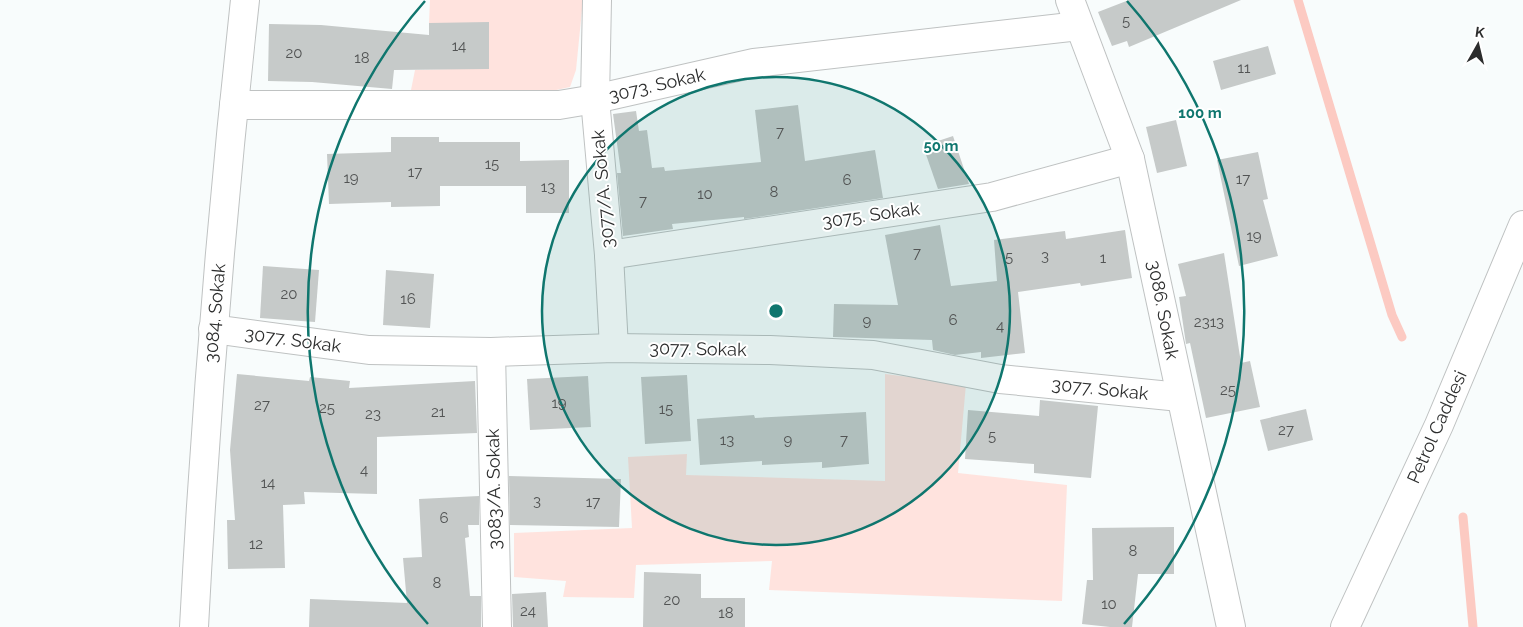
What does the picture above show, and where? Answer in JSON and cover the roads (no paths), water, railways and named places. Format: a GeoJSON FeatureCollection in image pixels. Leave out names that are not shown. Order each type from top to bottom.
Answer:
{"type":"FeatureCollection","features":[{"type":"Feature","properties":{"kind":"street","name":"3084. Sokak"},"geometry":{"type":"LineString","coordinates":[[194,627],[213,328],[245,0]]}},
{"type":"Feature","properties":{"kind":"street","name":"3077/A. Sokak"},"geometry":{"type":"LineString","coordinates":[[597,0],[595,99],[609,254],[614,348]]}},
{"type":"Feature","properties":{"kind":"street","name":"3086. Sokak"},"geometry":{"type":"LineString","coordinates":[[1070,0],[1130,159],[1231,627]]}},
{"type":"Feature","properties":{"kind":"street","name":"3073. Sokak"},"geometry":{"type":"LineString","coordinates":[[234,105],[560,105],[595,99],[754,63],[1079,26]]}},
{"type":"Feature","properties":{"kind":"street","name":"3075. Sokak"},"geometry":{"type":"LineString","coordinates":[[609,254],[992,197],[1130,159]]}},
{"type":"Feature","properties":{"kind":"street","name":"Petrol Caddesi"},"geometry":{"type":"LineString","coordinates":[[1345,627],[1439,425],[1523,225]]}},
{"type":"Feature","properties":{"kind":"street","name":"3077. Sokak"},"geometry":{"type":"LineString","coordinates":[[213,328],[369,350],[491,352],[614,348],[770,350],[873,355],[1000,379],[1180,397]]}},
{"type":"Feature","properties":{"kind":"street","name":"3083/A. Sokak"},"geometry":{"type":"LineString","coordinates":[[491,352],[497,627]]}},
{"type":"Feature","properties":{"kind":"waterway"},"geometry":{"type":"LineString","coordinates":[[1298,0],[1392,315],[1402,337]]}},
{"type":"Feature","properties":{"kind":"waterway"},"geometry":{"type":"LineString","coordinates":[[1463,517],[1473,627]]}}]}
